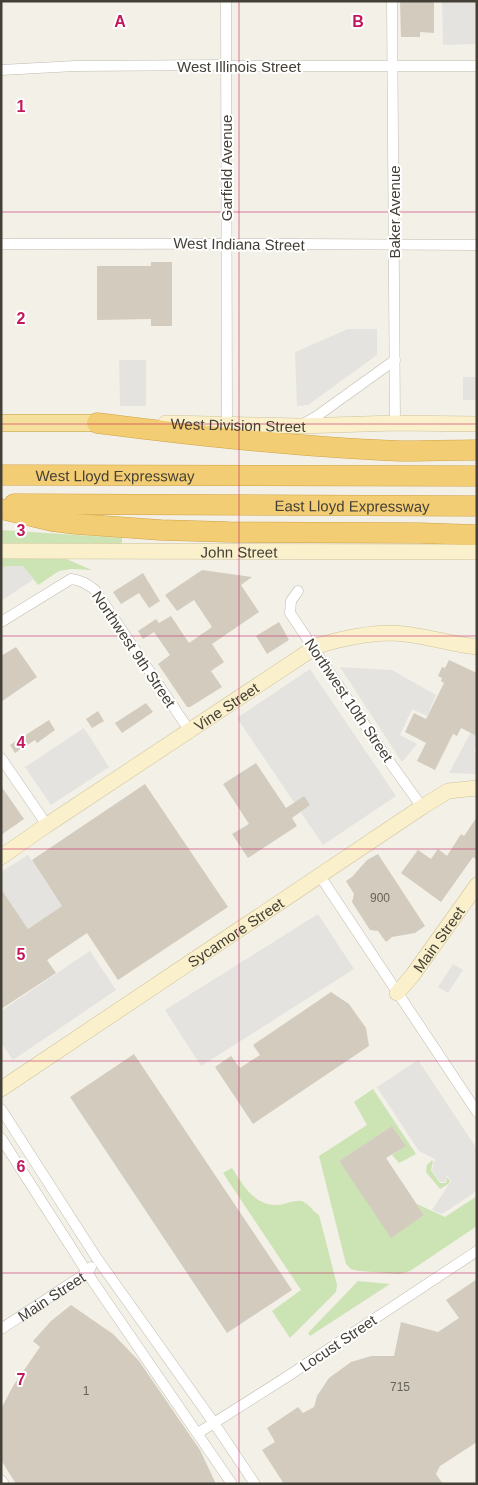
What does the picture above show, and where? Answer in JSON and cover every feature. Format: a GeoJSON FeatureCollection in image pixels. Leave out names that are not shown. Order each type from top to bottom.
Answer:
{"type":"FeatureCollection","features":[{"type":"Feature","properties":{"kind":"highway"},"geometry":{"type":"LineString","coordinates":[[97,423],[178,433],[342,448],[403,451],[477,450]]}},
{"type":"Feature","properties":{"kind":"highway","name":"West Lloyd Expressway"},"geometry":{"type":"LineString","coordinates":[[1,475],[228,475]]}},
{"type":"Feature","properties":{"kind":"highway","name":"East Lloyd Expressway"},"geometry":{"type":"LineString","coordinates":[[228,475],[477,476]]}},
{"type":"Feature","properties":{"kind":"highway","name":"West Lloyd Expressway"},"geometry":{"type":"LineString","coordinates":[[1,504],[227,504]]}},
{"type":"Feature","properties":{"kind":"highway","name":"East Lloyd Expressway"},"geometry":{"type":"LineString","coordinates":[[227,504],[477,506]]}},
{"type":"Feature","properties":{"kind":"highway"},"geometry":{"type":"LineString","coordinates":[[1,509],[52,521],[161,530],[419,533],[477,536]]}},
{"type":"Feature","properties":{"kind":"main road","name":"West Division Street"},"geometry":{"type":"LineString","coordinates":[[1,422],[300,426],[395,423],[477,424]]}},
{"type":"Feature","properties":{"kind":"main road","name":"John Street"},"geometry":{"type":"LineString","coordinates":[[1,551],[477,552]]}},
{"type":"Feature","properties":{"kind":"main road","name":"Vine Street"},"geometry":{"type":"LineString","coordinates":[[1,857],[314,648],[345,638],[366,634],[393,634],[477,647]]}},
{"type":"Feature","properties":{"kind":"main road","name":"Sycamore Street"},"geometry":{"type":"LineString","coordinates":[[1,1089],[422,807],[448,791],[477,788]]}},
{"type":"Feature","properties":{"kind":"main road","name":"Main Street"},"geometry":{"type":"LineString","coordinates":[[397,993],[412,976],[477,885]]}},
{"type":"Feature","properties":{"kind":"street","name":"Garfield Avenue"},"geometry":{"type":"LineString","coordinates":[[226,1],[227,425]]}},
{"type":"Feature","properties":{"kind":"street","name":"Baker Avenue"},"geometry":{"type":"LineString","coordinates":[[392,1],[395,423]]}},
{"type":"Feature","properties":{"kind":"street","name":"West Illinois Street"},"geometry":{"type":"LineString","coordinates":[[1,70],[79,66],[477,66]]}},
{"type":"Feature","properties":{"kind":"street","name":"West Indiana Street"},"geometry":{"type":"LineString","coordinates":[[1,244],[477,245]]}},
{"type":"Feature","properties":{"kind":"street"},"geometry":{"type":"LineString","coordinates":[[300,426],[317,416],[394,360]]}},
{"type":"Feature","properties":{"kind":"street","name":"Northwest 9th Street"},"geometry":{"type":"LineString","coordinates":[[1,622],[71,579],[78,579],[88,584],[95,590],[189,730]]}},
{"type":"Feature","properties":{"kind":"street","name":"Northwest 10th Street"},"geometry":{"type":"LineString","coordinates":[[298,591],[291,601],[290,613],[422,807]]}},
{"type":"Feature","properties":{"kind":"street"},"geometry":{"type":"LineString","coordinates":[[1,758],[47,825]]}},
{"type":"Feature","properties":{"kind":"street"},"geometry":{"type":"LineString","coordinates":[[320,876],[477,1112]]}},
{"type":"Feature","properties":{"kind":"street"},"geometry":{"type":"LineString","coordinates":[[1,1109],[96,1257],[255,1484]]}},
{"type":"Feature","properties":{"kind":"street"},"geometry":{"type":"LineString","coordinates":[[1,1138],[88,1272],[232,1484]]}},
{"type":"Feature","properties":{"kind":"street","name":"Locust Street"},"geometry":{"type":"LineString","coordinates":[[198,1433],[477,1251]]}},
{"type":"Feature","properties":{"kind":"street","name":"Main Street"},"geometry":{"type":"LineString","coordinates":[[1,1329],[88,1272],[96,1257]]}},
{"type":"Feature","properties":{"kind":"street"},"geometry":{"type":"LineString","coordinates":[[1,1480],[4,1484]]}},
{"type":"Feature","properties":{"kind":"green space"},"geometry":{"type":"Polygon","coordinates":[[[1,530],[122,538],[122,544],[1,544],[1,530]]]}},
{"type":"Feature","properties":{"kind":"green space"},"geometry":{"type":"Polygon","coordinates":[[[1,558],[64,558],[92,570],[72,569],[59,571],[38,585],[23,566],[1,567],[1,558]]]}},
{"type":"Feature","properties":{"kind":"green space"},"geometry":{"type":"Polygon","coordinates":[[[373,1089],[416,1154],[399,1163],[392,1155],[405,1145],[392,1126],[339,1161],[391,1237],[424,1215],[417,1204],[445,1217],[477,1196],[477,1226],[410,1271],[399,1274],[359,1271],[351,1269],[346,1264],[319,1156],[367,1125],[354,1102],[373,1089]]]}},
{"type":"Feature","properties":{"kind":"green space"},"geometry":{"type":"Polygon","coordinates":[[[432,1160],[431,1170],[440,1183],[446,1183],[447,1177],[450,1181],[440,1189],[426,1172],[427,1165],[432,1160]]]}},
{"type":"Feature","properties":{"kind":"green space"},"geometry":{"type":"Polygon","coordinates":[[[232,1168],[250,1193],[262,1202],[278,1205],[301,1201],[319,1215],[337,1285],[336,1292],[290,1338],[272,1311],[301,1290],[223,1173],[232,1168]]]}},
{"type":"Feature","properties":{"kind":"green space"},"geometry":{"type":"Polygon","coordinates":[[[358,1281],[390,1284],[310,1336],[308,1333],[358,1281]]]}},
{"type":"Feature","properties":{"kind":"shaded area"},"geometry":{"type":"Polygon","coordinates":[[[442,1],[477,1],[477,44],[443,45],[442,1]]]}},
{"type":"Feature","properties":{"kind":"shaded area"},"geometry":{"type":"Polygon","coordinates":[[[348,329],[377,329],[377,355],[308,405],[297,406],[295,352],[348,329]]]}},
{"type":"Feature","properties":{"kind":"shaded area"},"geometry":{"type":"Polygon","coordinates":[[[119,360],[146,360],[146,406],[120,406],[119,360]]]}},
{"type":"Feature","properties":{"kind":"shaded area"},"geometry":{"type":"Polygon","coordinates":[[[463,377],[477,377],[477,400],[463,400],[463,377]]]}},
{"type":"Feature","properties":{"kind":"shaded area"},"geometry":{"type":"Polygon","coordinates":[[[23,566],[34,579],[1,601],[1,567],[23,566]]]}},
{"type":"Feature","properties":{"kind":"shaded area"},"geometry":{"type":"Polygon","coordinates":[[[340,667],[392,670],[436,695],[427,716],[412,709],[400,735],[417,744],[402,762],[340,667]]]}},
{"type":"Feature","properties":{"kind":"shaded area"},"geometry":{"type":"Polygon","coordinates":[[[310,669],[396,796],[323,845],[237,718],[310,669]]]}},
{"type":"Feature","properties":{"kind":"shaded area"},"geometry":{"type":"Polygon","coordinates":[[[84,728],[109,767],[51,805],[25,767],[84,728]]]}},
{"type":"Feature","properties":{"kind":"shaded area"},"geometry":{"type":"Polygon","coordinates":[[[471,732],[477,735],[477,745],[474,751],[477,753],[477,774],[449,773],[471,732]]]}},
{"type":"Feature","properties":{"kind":"shaded area"},"geometry":{"type":"Polygon","coordinates":[[[28,855],[62,906],[28,929],[1,889],[1,872],[28,855]]]}},
{"type":"Feature","properties":{"kind":"shaded area"},"geometry":{"type":"Polygon","coordinates":[[[318,914],[354,969],[201,1066],[165,1010],[318,914]]]}},
{"type":"Feature","properties":{"kind":"shaded area"},"geometry":{"type":"Polygon","coordinates":[[[90,951],[116,990],[13,1060],[1,1043],[1,1011],[90,951]]]}},
{"type":"Feature","properties":{"kind":"shaded area"},"geometry":{"type":"Polygon","coordinates":[[[453,964],[463,970],[448,993],[438,987],[453,964]]]}},
{"type":"Feature","properties":{"kind":"shaded area"},"geometry":{"type":"Polygon","coordinates":[[[418,1060],[477,1149],[477,1191],[442,1214],[432,1210],[451,1181],[447,1175],[445,1182],[440,1182],[432,1170],[435,1159],[419,1151],[377,1087],[418,1060]]]}},
{"type":"Feature","properties":{"kind":"building"},"geometry":{"type":"Polygon","coordinates":[[[400,1],[434,1],[434,33],[420,32],[420,37],[401,37],[400,1]]]}},
{"type":"Feature","properties":{"kind":"building"},"geometry":{"type":"Polygon","coordinates":[[[151,262],[172,262],[172,326],[151,326],[151,319],[97,320],[97,266],[151,266],[151,262]]]}},
{"type":"Feature","properties":{"kind":"building"},"geometry":{"type":"Polygon","coordinates":[[[202,570],[252,577],[241,585],[259,612],[212,644],[224,662],[211,671],[222,687],[187,707],[158,664],[170,655],[154,632],[143,639],[138,631],[156,619],[159,623],[171,616],[189,643],[212,627],[194,600],[177,611],[165,595],[202,570]]]}},
{"type":"Feature","properties":{"kind":"building"},"geometry":{"type":"Polygon","coordinates":[[[143,573],[160,601],[149,608],[139,593],[121,604],[113,592],[143,573]]]}},
{"type":"Feature","properties":{"kind":"building"},"geometry":{"type":"Polygon","coordinates":[[[279,622],[289,640],[267,654],[256,636],[279,622]]]}},
{"type":"Feature","properties":{"kind":"building"},"geometry":{"type":"Polygon","coordinates":[[[16,647],[37,677],[1,702],[1,656],[16,647]]]}},
{"type":"Feature","properties":{"kind":"building"},"geometry":{"type":"Polygon","coordinates":[[[449,660],[477,673],[477,736],[461,728],[457,736],[453,734],[435,770],[417,761],[426,743],[405,732],[414,713],[426,719],[444,683],[441,681],[442,678],[438,676],[442,667],[445,668],[449,660]]]}},
{"type":"Feature","properties":{"kind":"building"},"geometry":{"type":"Polygon","coordinates":[[[146,703],[153,712],[122,733],[115,723],[146,703]]]}},
{"type":"Feature","properties":{"kind":"building"},"geometry":{"type":"Polygon","coordinates":[[[98,711],[104,721],[92,728],[86,719],[98,711]]]}},
{"type":"Feature","properties":{"kind":"building"},"geometry":{"type":"Polygon","coordinates":[[[49,720],[55,730],[37,743],[35,740],[15,753],[10,745],[49,720]]]}},
{"type":"Feature","properties":{"kind":"building"},"geometry":{"type":"Polygon","coordinates":[[[256,763],[286,808],[304,796],[310,805],[292,818],[297,826],[248,858],[232,834],[249,824],[223,784],[256,763]]]}},
{"type":"Feature","properties":{"kind":"building"},"geometry":{"type":"Polygon","coordinates":[[[145,784],[228,907],[118,980],[87,933],[47,960],[56,973],[1,1009],[1,889],[28,929],[62,906],[32,860],[145,784]]]}},
{"type":"Feature","properties":{"kind":"building"},"geometry":{"type":"Polygon","coordinates":[[[1,786],[24,819],[1,835],[1,786]]]}},
{"type":"Feature","properties":{"kind":"building"},"geometry":{"type":"Polygon","coordinates":[[[477,817],[477,860],[473,857],[441,902],[401,873],[418,850],[431,859],[438,849],[447,856],[461,834],[464,836],[477,817]]]}},
{"type":"Feature","properties":{"kind":"building"},"geometry":{"type":"Polygon","coordinates":[[[378,854],[425,926],[415,933],[392,937],[386,942],[378,931],[370,930],[352,902],[354,894],[346,881],[367,860],[378,854]]]}},
{"type":"Feature","properties":{"kind":"building"},"geometry":{"type":"Polygon","coordinates":[[[331,992],[349,1004],[366,1028],[369,1046],[253,1124],[215,1067],[231,1056],[240,1068],[260,1055],[253,1045],[331,992]]]}},
{"type":"Feature","properties":{"kind":"building"},"geometry":{"type":"Polygon","coordinates":[[[134,1054],[292,1290],[227,1333],[70,1097],[134,1054]]]}},
{"type":"Feature","properties":{"kind":"building"},"geometry":{"type":"Polygon","coordinates":[[[392,1126],[406,1146],[386,1158],[424,1215],[391,1238],[339,1161],[392,1126]]]}},
{"type":"Feature","properties":{"kind":"building"},"geometry":{"type":"Polygon","coordinates":[[[477,1279],[477,1442],[440,1466],[436,1474],[443,1484],[284,1484],[262,1450],[275,1442],[267,1428],[298,1407],[303,1413],[314,1407],[317,1396],[329,1378],[351,1362],[371,1356],[394,1356],[401,1322],[438,1332],[459,1318],[446,1300],[477,1279]]]}},
{"type":"Feature","properties":{"kind":"building"},"geometry":{"type":"Polygon","coordinates":[[[71,1305],[113,1334],[139,1361],[200,1450],[216,1484],[16,1484],[1,1460],[1,1409],[13,1386],[40,1347],[33,1341],[51,1321],[71,1305]]]}}]}
